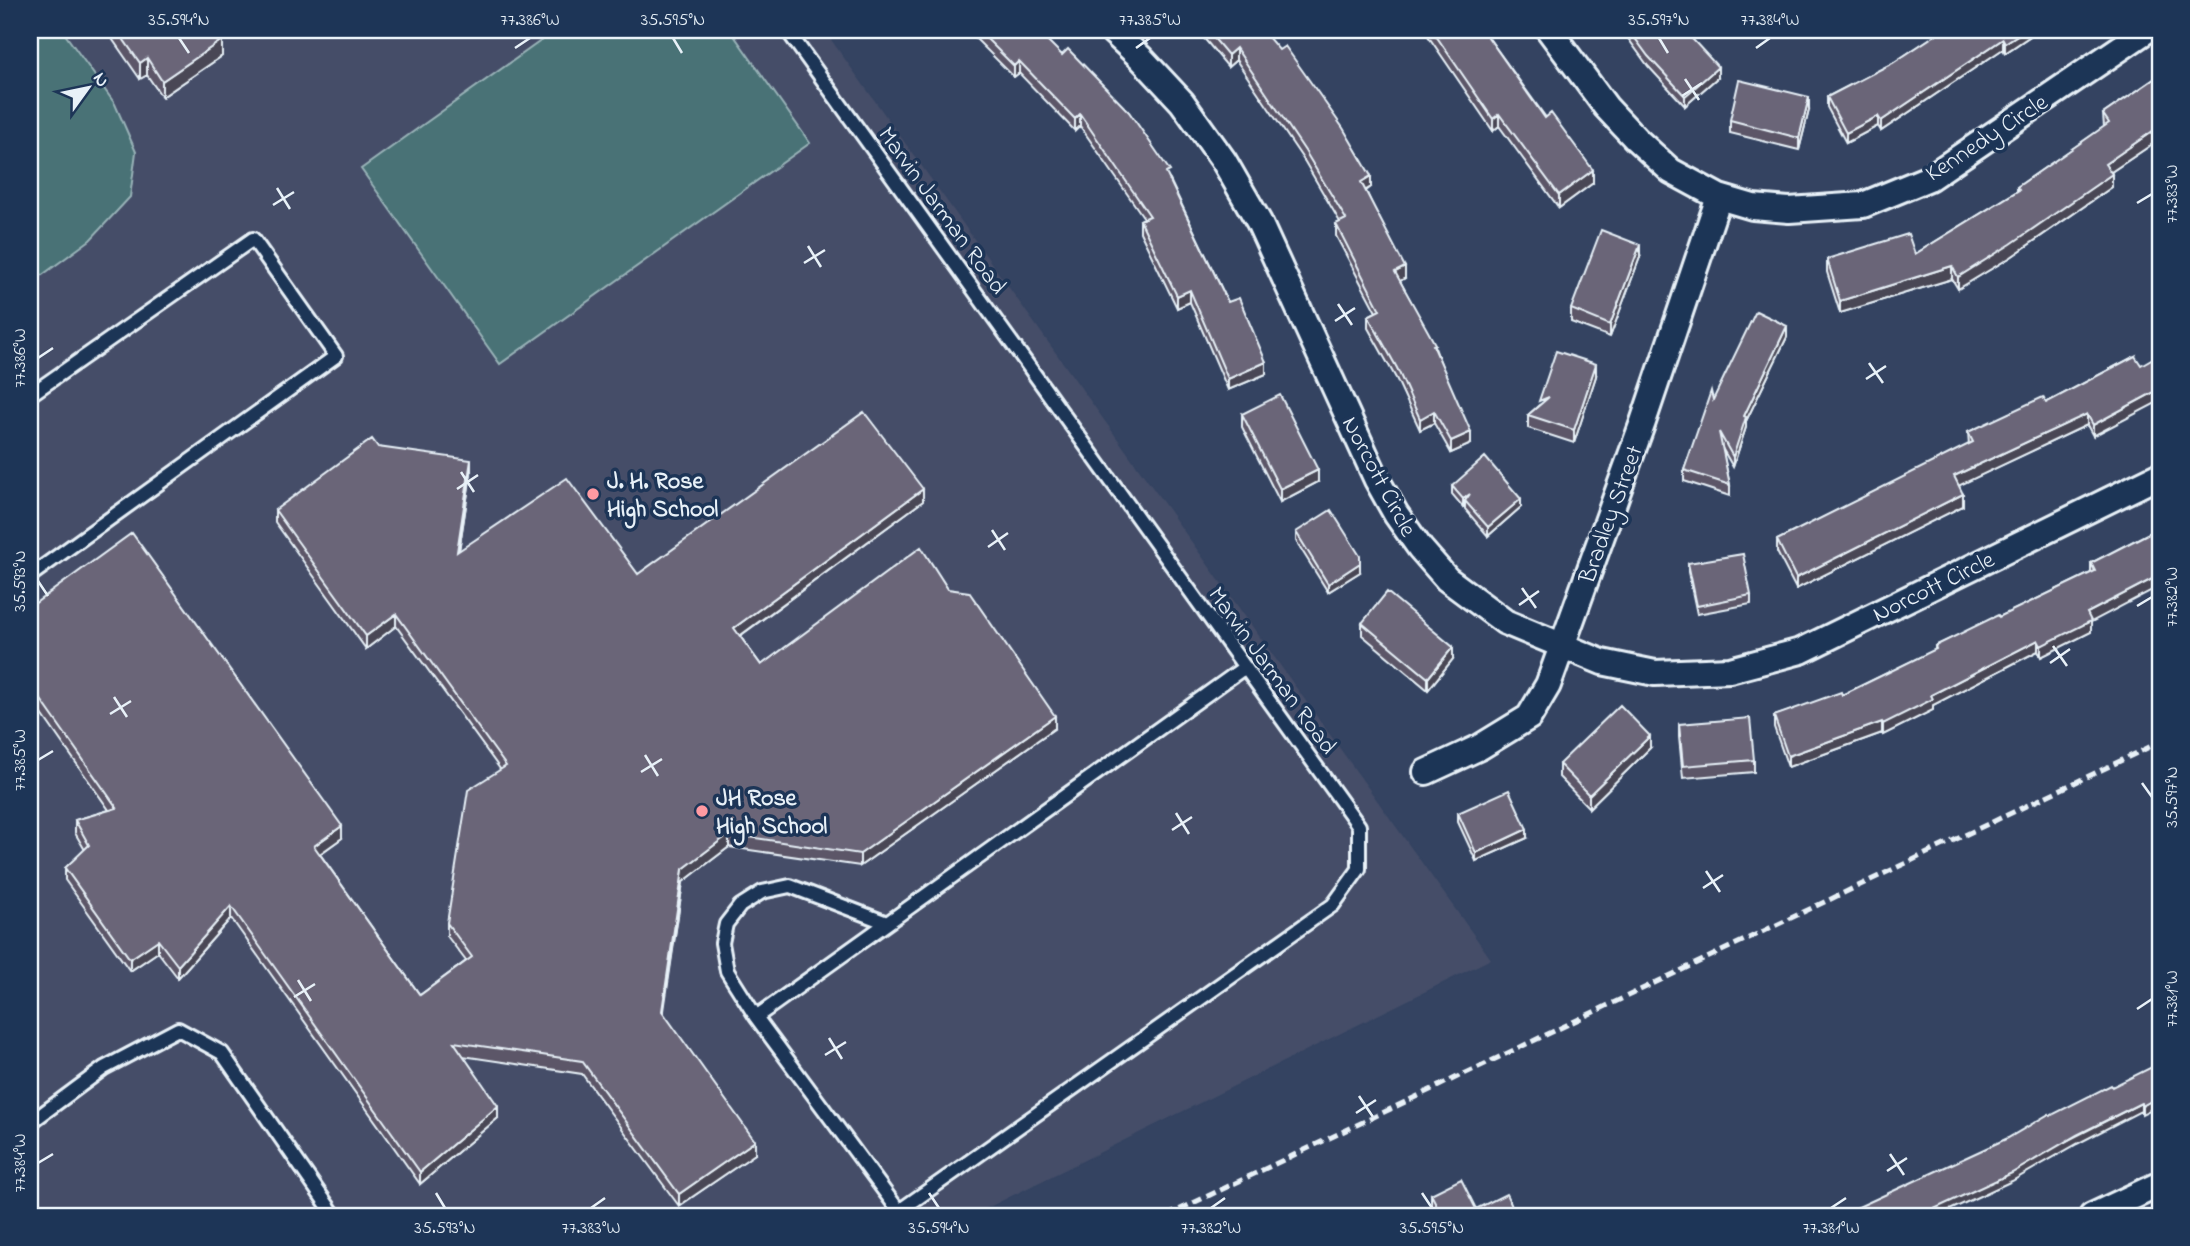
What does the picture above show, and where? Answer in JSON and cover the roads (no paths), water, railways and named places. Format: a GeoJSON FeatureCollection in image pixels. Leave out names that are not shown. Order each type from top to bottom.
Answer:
{"type":"FeatureCollection","features":[{"type":"Feature","properties":{"kind":"street","name":"Norcott Circle"},"geometry":{"type":"LineString","coordinates":[[1111,30],[1182,102],[1224,161],[1259,222],[1377,480],[1396,514],[1420,548],[1447,579],[1505,622],[1563,647],[1602,662],[1655,673],[1730,670],[1801,652],[2160,475]]}},
{"type":"Feature","properties":{"kind":"street","name":"Kennedy Circle"},"geometry":{"type":"LineString","coordinates":[[1549,30],[1606,107],[1671,171],[1719,197],[1753,208],[1789,210],[1863,205],[1929,178],[2147,30]]}},
{"type":"Feature","properties":{"kind":"street","name":"Bradley Street"},"geometry":{"type":"LineString","coordinates":[[1426,772],[1480,747],[1529,717],[1548,685],[1643,422],[1719,197]]}},
{"type":"Feature","properties":{"kind":"street"},"geometry":{"type":"LineString","coordinates":[[2092,1216],[2160,1184]]}},
{"type":"Feature","properties":{"kind":"lane","name":"Marvin Jarman Road"},"geometry":{"type":"LineString","coordinates":[[787,30],[1359,826],[1359,869],[1333,905],[895,1214]]}},
{"type":"Feature","properties":{"kind":"lane"},"geometry":{"type":"LineString","coordinates":[[30,395],[253,239],[336,356],[30,576]]}},
{"type":"Feature","properties":{"kind":"lane"},"geometry":{"type":"LineString","coordinates":[[756,1017],[1245,667]]}},
{"type":"Feature","properties":{"kind":"lane"},"geometry":{"type":"LineString","coordinates":[[887,923],[790,886],[762,892],[740,906],[726,924],[722,943],[727,971],[756,1017],[895,1214]]}},
{"type":"Feature","properties":{"kind":"lane"},"geometry":{"type":"LineString","coordinates":[[30,1123],[104,1068],[178,1029],[222,1053],[335,1216]]}},
{"type":"Feature","properties":{"kind":"railway"},"geometry":{"type":"LineString","coordinates":[[1166,1216],[2160,742]]}},
{"type":"Feature","properties":{"kind":"place","name":"J. H. Rose High School"},"geometry":{"type":"Point","coordinates":[593,494]}},
{"type":"Feature","properties":{"kind":"place","name":"JH Rose High School"},"geometry":{"type":"Point","coordinates":[702,811]}}]}
